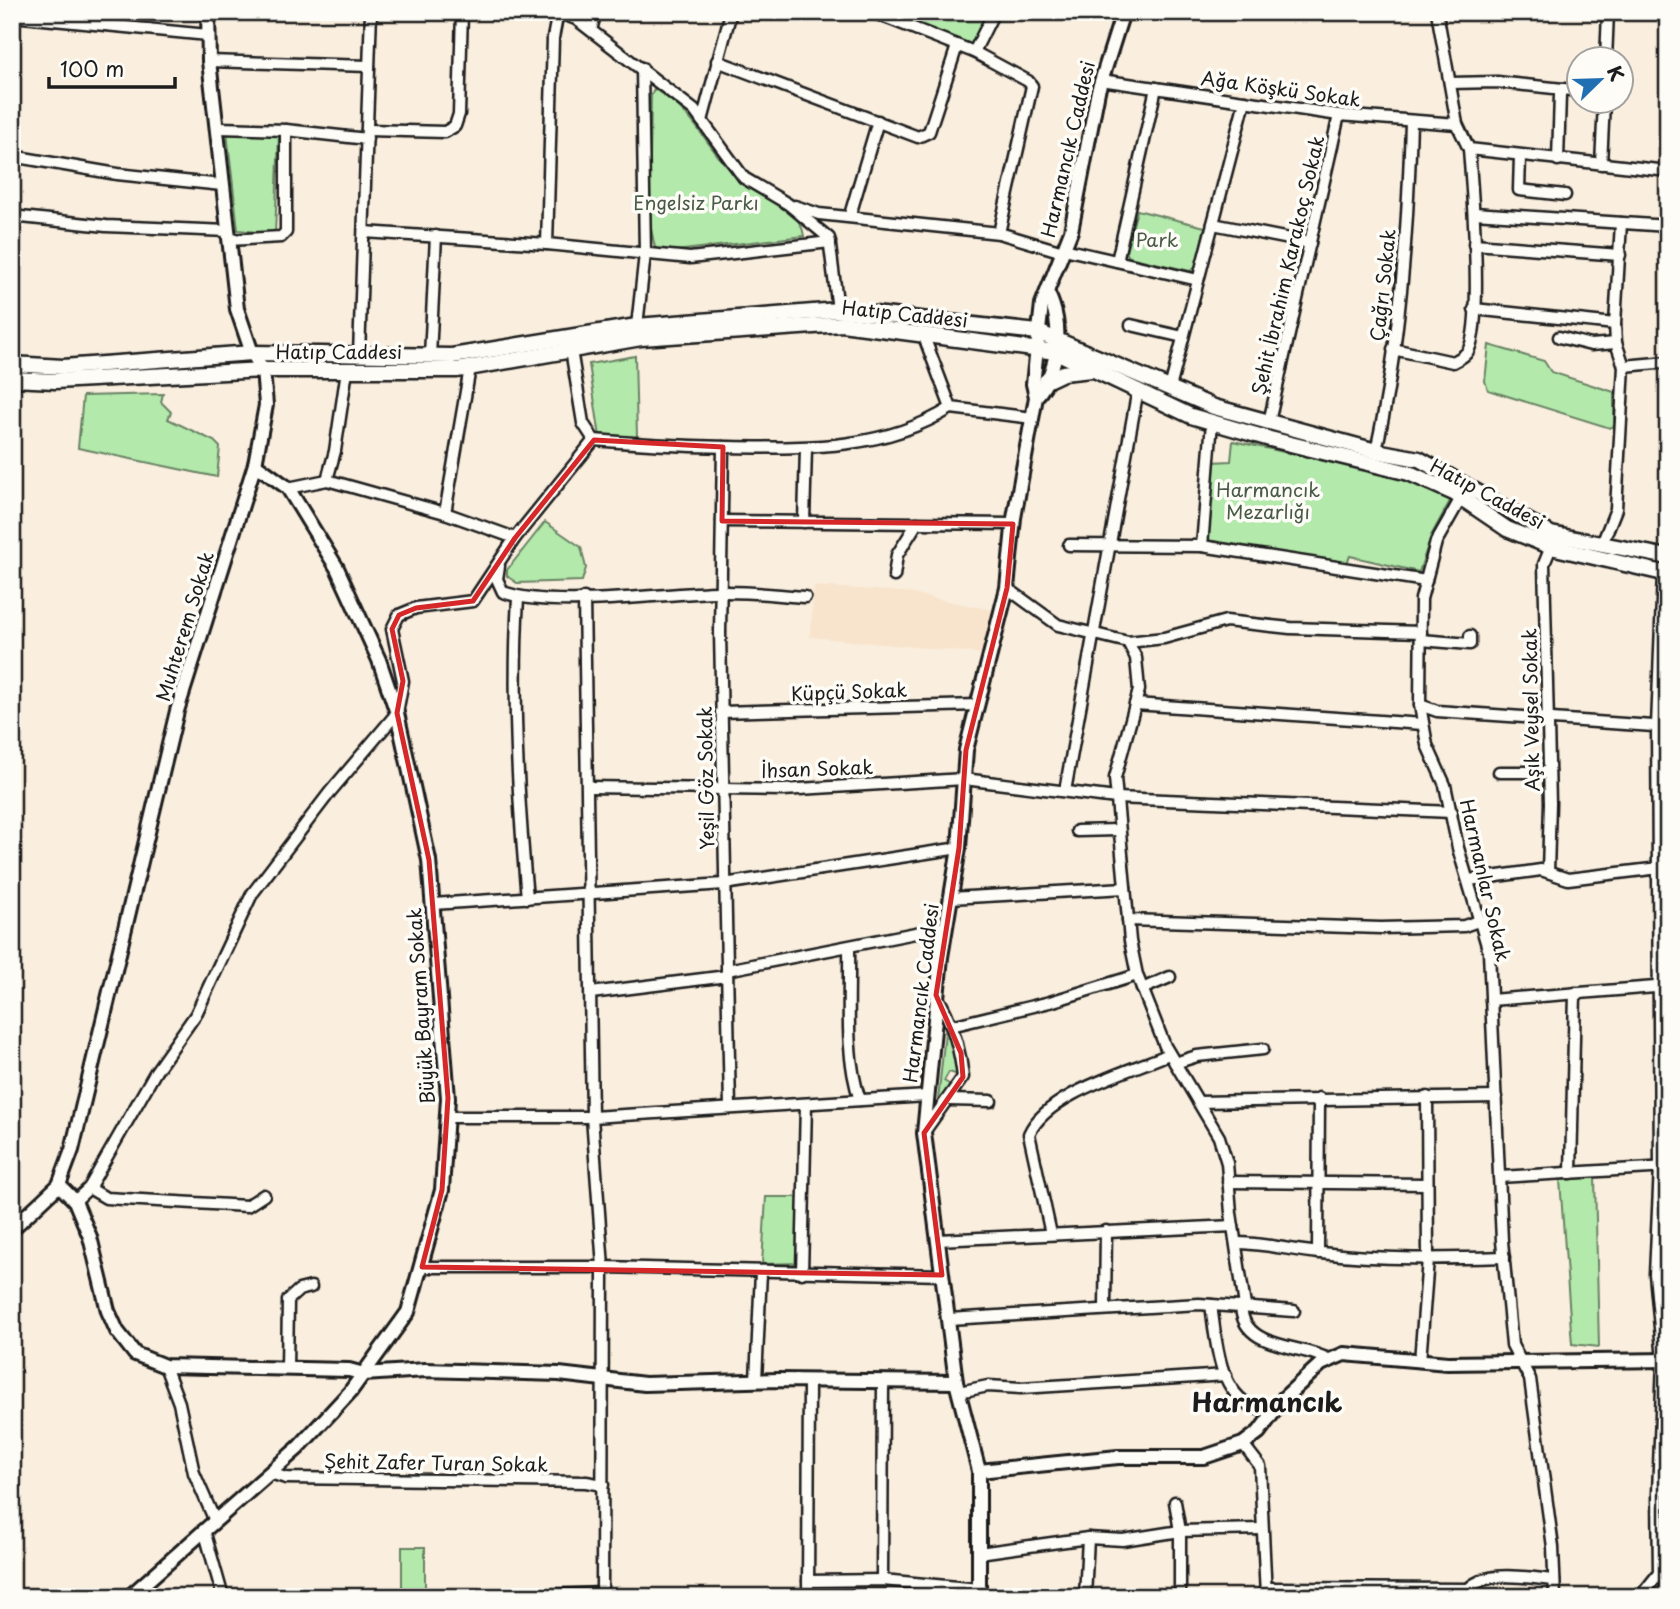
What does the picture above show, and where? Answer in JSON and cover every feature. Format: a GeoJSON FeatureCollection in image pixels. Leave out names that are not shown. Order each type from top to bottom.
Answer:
{"type":"FeatureCollection","features":[{"type":"Feature","properties":{"kind":"main road","name":"Hatıp Caddesi"},"geometry":{"type":"LineString","coordinates":[[12,364],[63,367],[252,353],[452,356],[637,326],[838,310],[1038,332],[1057,347],[1096,369],[1191,416],[1409,473],[1461,498],[1507,529],[1551,547],[1666,574]]}},
{"type":"Feature","properties":{"kind":"main road","name":"Hatıp Caddesi"},"geometry":{"type":"LineString","coordinates":[[12,379],[55,381],[263,370],[470,368],[641,338],[842,324],[1037,348],[1057,347],[1214,407],[1376,451],[1419,459],[1440,468],[1551,534],[1668,557]]}},
{"type":"Feature","properties":{"kind":"main road"},"geometry":{"type":"LineString","coordinates":[[1046,382],[1071,371],[1096,369]]}},
{"type":"Feature","properties":{"kind":"street","name":"Muhterem Sokak"},"geometry":{"type":"LineString","coordinates":[[12,1229],[58,1185],[72,1150],[177,711],[255,464],[266,405],[263,370],[252,353],[237,309],[222,185],[219,128],[209,61],[208,12]]}},
{"type":"Feature","properties":{"kind":"street"},"geometry":{"type":"LineString","coordinates":[[359,355],[371,12]]}},
{"type":"Feature","properties":{"kind":"street"},"geometry":{"type":"LineString","coordinates":[[219,128],[367,135],[445,132],[455,126],[459,114],[462,12]]}},
{"type":"Feature","properties":{"kind":"street"},"geometry":{"type":"LineString","coordinates":[[547,244],[553,38],[558,12],[576,19],[694,110],[744,178],[788,204],[829,238],[838,310]]}},
{"type":"Feature","properties":{"kind":"street"},"geometry":{"type":"LineString","coordinates":[[591,30],[596,12]]}},
{"type":"Feature","properties":{"kind":"street"},"geometry":{"type":"LineString","coordinates":[[702,121],[731,12]]}},
{"type":"Feature","properties":{"kind":"street"},"geometry":{"type":"LineString","coordinates":[[872,12],[974,52],[1028,81],[1032,86],[999,233]]}},
{"type":"Feature","properties":{"kind":"street"},"geometry":{"type":"LineString","coordinates":[[974,52],[992,16],[991,12]]}},
{"type":"Feature","properties":{"kind":"street","name":"Harmancık Caddesi"},"geometry":{"type":"LineString","coordinates":[[979,1593],[979,1471],[958,1387],[924,1133],[936,995],[958,848],[966,750],[1007,587],[1013,524],[1033,418],[1036,397],[1033,384],[1042,304],[1071,231],[1101,80],[1123,12]]}},
{"type":"Feature","properties":{"kind":"street"},"geometry":{"type":"LineString","coordinates":[[1393,349],[1453,362],[1464,357],[1470,348],[1474,309],[1474,212],[1469,149],[1457,124],[1437,12]]}},
{"type":"Feature","properties":{"kind":"street"},"geometry":{"type":"LineString","coordinates":[[1607,46],[1608,12]]}},
{"type":"Feature","properties":{"kind":"street"},"geometry":{"type":"LineString","coordinates":[[12,16],[208,35]]}},
{"type":"Feature","properties":{"kind":"street"},"geometry":{"type":"LineString","coordinates":[[717,61],[918,137],[929,132],[957,46]]}},
{"type":"Feature","properties":{"kind":"street"},"geometry":{"type":"LineString","coordinates":[[209,61],[369,66]]}},
{"type":"Feature","properties":{"kind":"street"},"geometry":{"type":"LineString","coordinates":[[637,326],[645,254],[642,68]]}},
{"type":"Feature","properties":{"kind":"street","name":"Ağa Köşkü Sokak"},"geometry":{"type":"LineString","coordinates":[[1101,80],[1339,115],[1457,124]]}},
{"type":"Feature","properties":{"kind":"street"},"geometry":{"type":"LineString","coordinates":[[1450,83],[1497,82],[1563,89],[1560,94],[1558,160]]}},
{"type":"Feature","properties":{"kind":"street"},"geometry":{"type":"LineString","coordinates":[[1117,261],[1156,88]]}},
{"type":"Feature","properties":{"kind":"street"},"geometry":{"type":"LineString","coordinates":[[1170,388],[1245,101]]}},
{"type":"Feature","properties":{"kind":"street","name":"Şehit İbrahim Karakoç Sokak"},"geometry":{"type":"LineString","coordinates":[[1269,422],[1339,115]]}},
{"type":"Feature","properties":{"kind":"street"},"geometry":{"type":"LineString","coordinates":[[1601,164],[1603,116]]}},
{"type":"Feature","properties":{"kind":"street"},"geometry":{"type":"LineString","coordinates":[[850,215],[878,121]]}},
{"type":"Feature","properties":{"kind":"street","name":"Çağrı Sokak"},"geometry":{"type":"LineString","coordinates":[[1376,451],[1386,407],[1393,349],[1408,203],[1411,121]]}},
{"type":"Feature","properties":{"kind":"street"},"geometry":{"type":"LineString","coordinates":[[12,216],[106,226],[281,237],[285,232],[286,130]]}},
{"type":"Feature","properties":{"kind":"street"},"geometry":{"type":"LineString","coordinates":[[1469,149],[1668,171]]}},
{"type":"Feature","properties":{"kind":"street"},"geometry":{"type":"LineString","coordinates":[[12,156],[104,172],[222,185]]}},
{"type":"Feature","properties":{"kind":"street"},"geometry":{"type":"LineString","coordinates":[[1520,156],[1519,190],[1565,195]]}},
{"type":"Feature","properties":{"kind":"street"},"geometry":{"type":"LineString","coordinates":[[788,204],[819,214],[850,215],[999,233],[1063,251],[1198,280]]}},
{"type":"Feature","properties":{"kind":"street"},"geometry":{"type":"LineString","coordinates":[[1474,212],[1668,226]]}},
{"type":"Feature","properties":{"kind":"street"},"geometry":{"type":"LineString","coordinates":[[1602,544],[1616,509],[1624,366],[1616,343],[1615,324],[1621,223]]}},
{"type":"Feature","properties":{"kind":"street"},"geometry":{"type":"LineString","coordinates":[[1213,224],[1310,243]]}},
{"type":"Feature","properties":{"kind":"street"},"geometry":{"type":"LineString","coordinates":[[364,232],[547,244],[690,258],[830,243]]}},
{"type":"Feature","properties":{"kind":"street"},"geometry":{"type":"LineString","coordinates":[[430,356],[436,236]]}},
{"type":"Feature","properties":{"kind":"street"},"geometry":{"type":"LineString","coordinates":[[1474,244],[1619,255]]}},
{"type":"Feature","properties":{"kind":"street"},"geometry":{"type":"LineString","coordinates":[[1036,397],[1046,382],[1057,347],[1053,304],[1048,293]]}},
{"type":"Feature","properties":{"kind":"street"},"geometry":{"type":"LineString","coordinates":[[1474,309],[1615,324]]}},
{"type":"Feature","properties":{"kind":"street"},"geometry":{"type":"LineString","coordinates":[[1131,325],[1183,337]]}},
{"type":"Feature","properties":{"kind":"street"},"geometry":{"type":"LineString","coordinates":[[923,334],[951,408]]}},
{"type":"Feature","properties":{"kind":"street"},"geometry":{"type":"LineString","coordinates":[[1559,337],[1591,345],[1616,343]]}},
{"type":"Feature","properties":{"kind":"street"},"geometry":{"type":"LineString","coordinates":[[571,350],[583,423],[594,440]]}},
{"type":"Feature","properties":{"kind":"street"},"geometry":{"type":"LineString","coordinates":[[1624,366],[1668,362]]}},
{"type":"Feature","properties":{"kind":"street"},"geometry":{"type":"LineString","coordinates":[[445,513],[470,368]]}},
{"type":"Feature","properties":{"kind":"street"},"geometry":{"type":"LineString","coordinates":[[327,480],[335,451],[346,370]]}},
{"type":"Feature","properties":{"kind":"street"},"geometry":{"type":"LineString","coordinates":[[1065,792],[1094,635],[1107,545],[1138,389]]}},
{"type":"Feature","properties":{"kind":"street"},"geometry":{"type":"LineString","coordinates":[[594,440],[806,449],[861,443],[912,427],[951,408],[1033,418]]}},
{"type":"Feature","properties":{"kind":"street"},"geometry":{"type":"LineString","coordinates":[[1202,546],[1212,422]]}},
{"type":"Feature","properties":{"kind":"street"},"geometry":{"type":"LineString","coordinates":[[75,1201],[89,1188],[156,1071],[196,1014],[252,894],[330,792],[397,713],[403,681],[392,629],[399,615],[415,608],[473,601],[515,538],[594,440]]}},
{"type":"Feature","properties":{"kind":"street","name":"Yeşil Göz Sokak"},"geometry":{"type":"LineString","coordinates":[[723,447],[721,712],[730,1108]]}},
{"type":"Feature","properties":{"kind":"street"},"geometry":{"type":"LineString","coordinates":[[804,522],[806,449]]}},
{"type":"Feature","properties":{"kind":"street","name":"Büyük Bayram Sokak"},"geometry":{"type":"LineString","coordinates":[[129,1597],[298,1448],[364,1374],[408,1312],[442,1190],[448,1098],[429,860],[397,713],[379,660],[337,568],[288,488],[255,464]]}},
{"type":"Feature","properties":{"kind":"street"},"geometry":{"type":"LineString","coordinates":[[288,488],[327,480],[445,513],[515,538]]}},
{"type":"Feature","properties":{"kind":"street","name":"Harmanlar Sokak"},"geometry":{"type":"LineString","coordinates":[[1461,498],[1436,542],[1421,599],[1420,705],[1427,745],[1445,785],[1458,848],[1489,951],[1499,1177],[1512,1345],[1530,1379],[1541,1446],[1555,1597]]}},
{"type":"Feature","properties":{"kind":"street"},"geometry":{"type":"LineString","coordinates":[[722,521],[1013,524]]}},
{"type":"Feature","properties":{"kind":"street"},"geometry":{"type":"LineString","coordinates":[[894,576],[897,555],[917,523]]}},
{"type":"Feature","properties":{"kind":"street"},"geometry":{"type":"LineString","coordinates":[[1069,545],[1202,546],[1426,581]]}},
{"type":"Feature","properties":{"kind":"street","name":"Aşık Veysel Sokak"},"geometry":{"type":"LineString","coordinates":[[1548,872],[1549,719],[1544,564],[1551,547]]}},
{"type":"Feature","properties":{"kind":"street"},"geometry":{"type":"LineString","coordinates":[[501,559],[497,579],[502,592],[518,597],[584,598],[721,592],[805,597]]}},
{"type":"Feature","properties":{"kind":"street"},"geometry":{"type":"LineString","coordinates":[[1640,1597],[1663,1572],[1665,1360],[1656,1283],[1664,1167],[1663,726],[1666,574]]}},
{"type":"Feature","properties":{"kind":"street"},"geometry":{"type":"LineString","coordinates":[[1007,587],[1058,625],[1128,642],[1164,638],[1226,621],[1421,636],[1470,644],[1470,636]]}},
{"type":"Feature","properties":{"kind":"street"},"geometry":{"type":"LineString","coordinates":[[518,597],[514,695],[516,770],[527,898]]}},
{"type":"Feature","properties":{"kind":"street"},"geometry":{"type":"LineString","coordinates":[[505,1597],[602,1595],[603,1267],[592,1117],[584,598]]}},
{"type":"Feature","properties":{"kind":"street"},"geometry":{"type":"LineString","coordinates":[[1128,642],[1136,658],[1139,690],[1115,778],[1128,920],[1137,975],[1172,1059],[1219,1137],[1236,1243],[1243,1306],[1241,1316],[1263,1340],[1330,1360]]}},
{"type":"Feature","properties":{"kind":"street"},"geometry":{"type":"LineString","coordinates":[[1135,704],[1423,724]]}},
{"type":"Feature","properties":{"kind":"street","name":"Küpçü Sokak"},"geometry":{"type":"LineString","coordinates":[[721,712],[978,705]]}},
{"type":"Feature","properties":{"kind":"street"},"geometry":{"type":"LineString","coordinates":[[1420,705],[1437,711],[1663,726]]}},
{"type":"Feature","properties":{"kind":"street"},"geometry":{"type":"LineString","coordinates":[[1499,772],[1549,772]]}},
{"type":"Feature","properties":{"kind":"street","name":"İhsan Sokak"},"geometry":{"type":"LineString","coordinates":[[588,787],[722,786],[783,790],[964,779],[1116,798],[1452,812]]}},
{"type":"Feature","properties":{"kind":"street"},"geometry":{"type":"LineString","coordinates":[[1077,831],[1118,830]]}},
{"type":"Feature","properties":{"kind":"street"},"geometry":{"type":"LineString","coordinates":[[433,904],[724,884],[958,848]]}},
{"type":"Feature","properties":{"kind":"street"},"geometry":{"type":"LineString","coordinates":[[1469,880],[1541,870],[1568,879],[1664,868]]}},
{"type":"Feature","properties":{"kind":"street"},"geometry":{"type":"LineString","coordinates":[[950,898],[1125,888]]}},
{"type":"Feature","properties":{"kind":"street"},"geometry":{"type":"LineString","coordinates":[[1128,920],[1381,928],[1464,926],[1481,920]]}},
{"type":"Feature","properties":{"kind":"street"},"geometry":{"type":"LineString","coordinates":[[591,993],[727,973],[946,927]]}},
{"type":"Feature","properties":{"kind":"street"},"geometry":{"type":"LineString","coordinates":[[849,947],[852,1057],[860,1100]]}},
{"type":"Feature","properties":{"kind":"street"},"geometry":{"type":"LineString","coordinates":[[951,1026],[1050,1002],[1137,975]]}},
{"type":"Feature","properties":{"kind":"street"},"geometry":{"type":"LineString","coordinates":[[1142,989],[1170,977]]}},
{"type":"Feature","properties":{"kind":"street"},"geometry":{"type":"LineString","coordinates":[[1491,1000],[1663,986]]}},
{"type":"Feature","properties":{"kind":"street"},"geometry":{"type":"LineString","coordinates":[[1571,1173],[1575,993]]}},
{"type":"Feature","properties":{"kind":"street"},"geometry":{"type":"LineString","coordinates":[[924,1133],[963,1077],[961,1053],[936,995]]}},
{"type":"Feature","properties":{"kind":"street"},"geometry":{"type":"LineString","coordinates":[[1051,1234],[1028,1135],[1033,1124],[1050,1106],[1172,1059],[1263,1049]]}},
{"type":"Feature","properties":{"kind":"street"},"geometry":{"type":"LineString","coordinates":[[447,1117],[592,1117],[927,1096]]}},
{"type":"Feature","properties":{"kind":"street"},"geometry":{"type":"LineString","coordinates":[[1420,1361],[1428,1259],[1427,1097]]}},
{"type":"Feature","properties":{"kind":"street"},"geometry":{"type":"LineString","coordinates":[[1198,1102],[1496,1097]]}},
{"type":"Feature","properties":{"kind":"street"},"geometry":{"type":"LineString","coordinates":[[1318,1253],[1319,1098]]}},
{"type":"Feature","properties":{"kind":"street"},"geometry":{"type":"LineString","coordinates":[[948,1100],[991,1101]]}},
{"type":"Feature","properties":{"kind":"street"},"geometry":{"type":"LineString","coordinates":[[802,1273],[806,1104]]}},
{"type":"Feature","properties":{"kind":"street"},"geometry":{"type":"LineString","coordinates":[[1499,1177],[1664,1167]]}},
{"type":"Feature","properties":{"kind":"street"},"geometry":{"type":"LineString","coordinates":[[1228,1182],[1426,1184]]}},
{"type":"Feature","properties":{"kind":"street"},"geometry":{"type":"LineString","coordinates":[[58,1185],[75,1201],[90,1237],[108,1311],[117,1331],[135,1354],[165,1366],[349,1370],[364,1374],[439,1370],[559,1374],[645,1384],[809,1380],[1021,1388],[1226,1376]]}},
{"type":"Feature","properties":{"kind":"street"},"geometry":{"type":"LineString","coordinates":[[89,1188],[106,1198],[247,1206],[264,1195]]}},
{"type":"Feature","properties":{"kind":"street"},"geometry":{"type":"LineString","coordinates":[[938,1240],[1233,1226]]}},
{"type":"Feature","properties":{"kind":"street"},"geometry":{"type":"LineString","coordinates":[[1105,1310],[1106,1231]]}},
{"type":"Feature","properties":{"kind":"street"},"geometry":{"type":"LineString","coordinates":[[1236,1243],[1263,1243],[1318,1253],[1428,1259],[1504,1257]]}},
{"type":"Feature","properties":{"kind":"street"},"geometry":{"type":"LineString","coordinates":[[422,1267],[603,1267],[942,1275]]}},
{"type":"Feature","properties":{"kind":"street"},"geometry":{"type":"LineString","coordinates":[[756,1381],[761,1272]]}},
{"type":"Feature","properties":{"kind":"street"},"geometry":{"type":"LineString","coordinates":[[1656,1283],[1668,1282]]}},
{"type":"Feature","properties":{"kind":"street"},"geometry":{"type":"LineString","coordinates":[[287,1369],[288,1300],[299,1290],[311,1287]]}},
{"type":"Feature","properties":{"kind":"street"},"geometry":{"type":"LineString","coordinates":[[1211,1305],[1220,1364],[1233,1389],[1252,1407],[1274,1412]]}},
{"type":"Feature","properties":{"kind":"street"},"geometry":{"type":"LineString","coordinates":[[949,1319],[1211,1305],[1294,1311]]}},
{"type":"Feature","properties":{"kind":"street"},"geometry":{"type":"LineString","coordinates":[[979,1471],[1118,1457],[1204,1457],[1243,1444],[1259,1432],[1274,1412],[1321,1364],[1344,1354],[1420,1361],[1524,1364],[1665,1360]]}},
{"type":"Feature","properties":{"kind":"street"},"geometry":{"type":"LineString","coordinates":[[165,1366],[179,1404],[194,1473],[215,1521]]}},
{"type":"Feature","properties":{"kind":"street"},"geometry":{"type":"LineString","coordinates":[[808,1597],[809,1380]]}},
{"type":"Feature","properties":{"kind":"street"},"geometry":{"type":"LineString","coordinates":[[882,1580],[883,1381]]}},
{"type":"Feature","properties":{"kind":"street"},"geometry":{"type":"LineString","coordinates":[[1243,1444],[1260,1466],[1266,1593],[1468,1589],[1478,1579],[1499,1577],[1554,1580]]}},
{"type":"Feature","properties":{"kind":"street","name":"Şehit Zafer Turan Sokak"},"geometry":{"type":"LineString","coordinates":[[270,1473],[286,1478],[586,1482],[603,1485]]}},
{"type":"Feature","properties":{"kind":"street"},"geometry":{"type":"LineString","coordinates":[[1175,1502],[1180,1531],[1180,1597]]}},
{"type":"Feature","properties":{"kind":"street"},"geometry":{"type":"LineString","coordinates":[[979,1553],[1088,1538],[1123,1540],[1180,1531],[1261,1529]]}},
{"type":"Feature","properties":{"kind":"street"},"geometry":{"type":"LineString","coordinates":[[204,1531],[223,1597]]}},
{"type":"Feature","properties":{"kind":"street"},"geometry":{"type":"LineString","coordinates":[[1085,1597],[1088,1538]]}},
{"type":"Feature","properties":{"kind":"street"},"geometry":{"type":"LineString","coordinates":[[808,1581],[882,1580],[979,1593]]}},
{"type":"Feature","properties":{"kind":"highlighted area"},"geometry":{"type":"Polygon","coordinates":[[[594,440],[723,447],[722,521],[1013,524],[1007,588],[966,750],[959,848],[936,995],[961,1053],[963,1077],[924,1133],[942,1275],[422,1267],[442,1190],[448,1098],[429,860],[397,713],[403,681],[392,629],[399,615],[416,608],[473,601],[515,538],[594,440]]]}},
{"type":"Feature","properties":{"kind":"shaded area"},"geometry":{"type":"Polygon","coordinates":[[[814,586],[904,592],[997,611],[986,654],[810,637],[814,586]]]}},
{"type":"Feature","properties":{"kind":"green space"},"geometry":{"type":"Polygon","coordinates":[[[882,12],[984,12],[988,16],[974,45],[967,46],[882,12]]]}},
{"type":"Feature","properties":{"kind":"green space","name":"Engelsiz Parkı"},"geometry":{"type":"Polygon","coordinates":[[[654,89],[682,110],[738,178],[787,209],[801,226],[804,236],[666,252],[655,248],[649,219],[651,96],[654,89]]]}},
{"type":"Feature","properties":{"kind":"green space"},"geometry":{"type":"Polygon","coordinates":[[[227,132],[279,135],[275,234],[238,230],[227,132]]]}},
{"type":"Feature","properties":{"kind":"green space","name":"Park"},"geometry":{"type":"Polygon","coordinates":[[[1137,210],[1205,227],[1196,268],[1190,271],[1129,257],[1126,252],[1137,210]]]}},
{"type":"Feature","properties":{"kind":"green space"},"geometry":{"type":"Polygon","coordinates":[[[1489,345],[1544,361],[1551,372],[1614,392],[1614,426],[1610,428],[1488,390],[1485,381],[1489,345]]]}},
{"type":"Feature","properties":{"kind":"green space"},"geometry":{"type":"Polygon","coordinates":[[[635,356],[637,437],[600,437],[589,364],[635,356]]]}},
{"type":"Feature","properties":{"kind":"green space"},"geometry":{"type":"Polygon","coordinates":[[[163,394],[161,402],[171,412],[168,419],[214,441],[220,447],[217,477],[78,448],[83,396],[163,394]]]}},
{"type":"Feature","properties":{"kind":"green space","name":"Harmancık Mezarlığı"},"geometry":{"type":"Polygon","coordinates":[[[1233,441],[1412,480],[1445,492],[1450,501],[1431,536],[1419,572],[1350,556],[1347,563],[1206,541],[1212,462],[1231,461],[1233,441]]]}},
{"type":"Feature","properties":{"kind":"green space"},"geometry":{"type":"Polygon","coordinates":[[[545,522],[581,547],[586,568],[582,581],[517,583],[507,576],[507,570],[545,522]]]}},
{"type":"Feature","properties":{"kind":"green space"},"geometry":{"type":"Polygon","coordinates":[[[946,1023],[959,1063],[958,1075],[949,1072],[944,1081],[952,1086],[938,1101],[946,1023]]]}},
{"type":"Feature","properties":{"kind":"green space"},"geometry":{"type":"Polygon","coordinates":[[[1595,1177],[1599,1347],[1572,1344],[1560,1180],[1595,1177]]]}},
{"type":"Feature","properties":{"kind":"green space"},"geometry":{"type":"Polygon","coordinates":[[[766,1197],[800,1197],[800,1263],[762,1264],[766,1197]]]}},
{"type":"Feature","properties":{"kind":"green space"},"geometry":{"type":"Polygon","coordinates":[[[402,1547],[425,1547],[425,1588],[402,1588],[402,1547]]]}},
{"type":"Feature","properties":{"kind":"district","name":"Harmancık"},"geometry":{"type":"Point","coordinates":[1267,1401]}}]}
